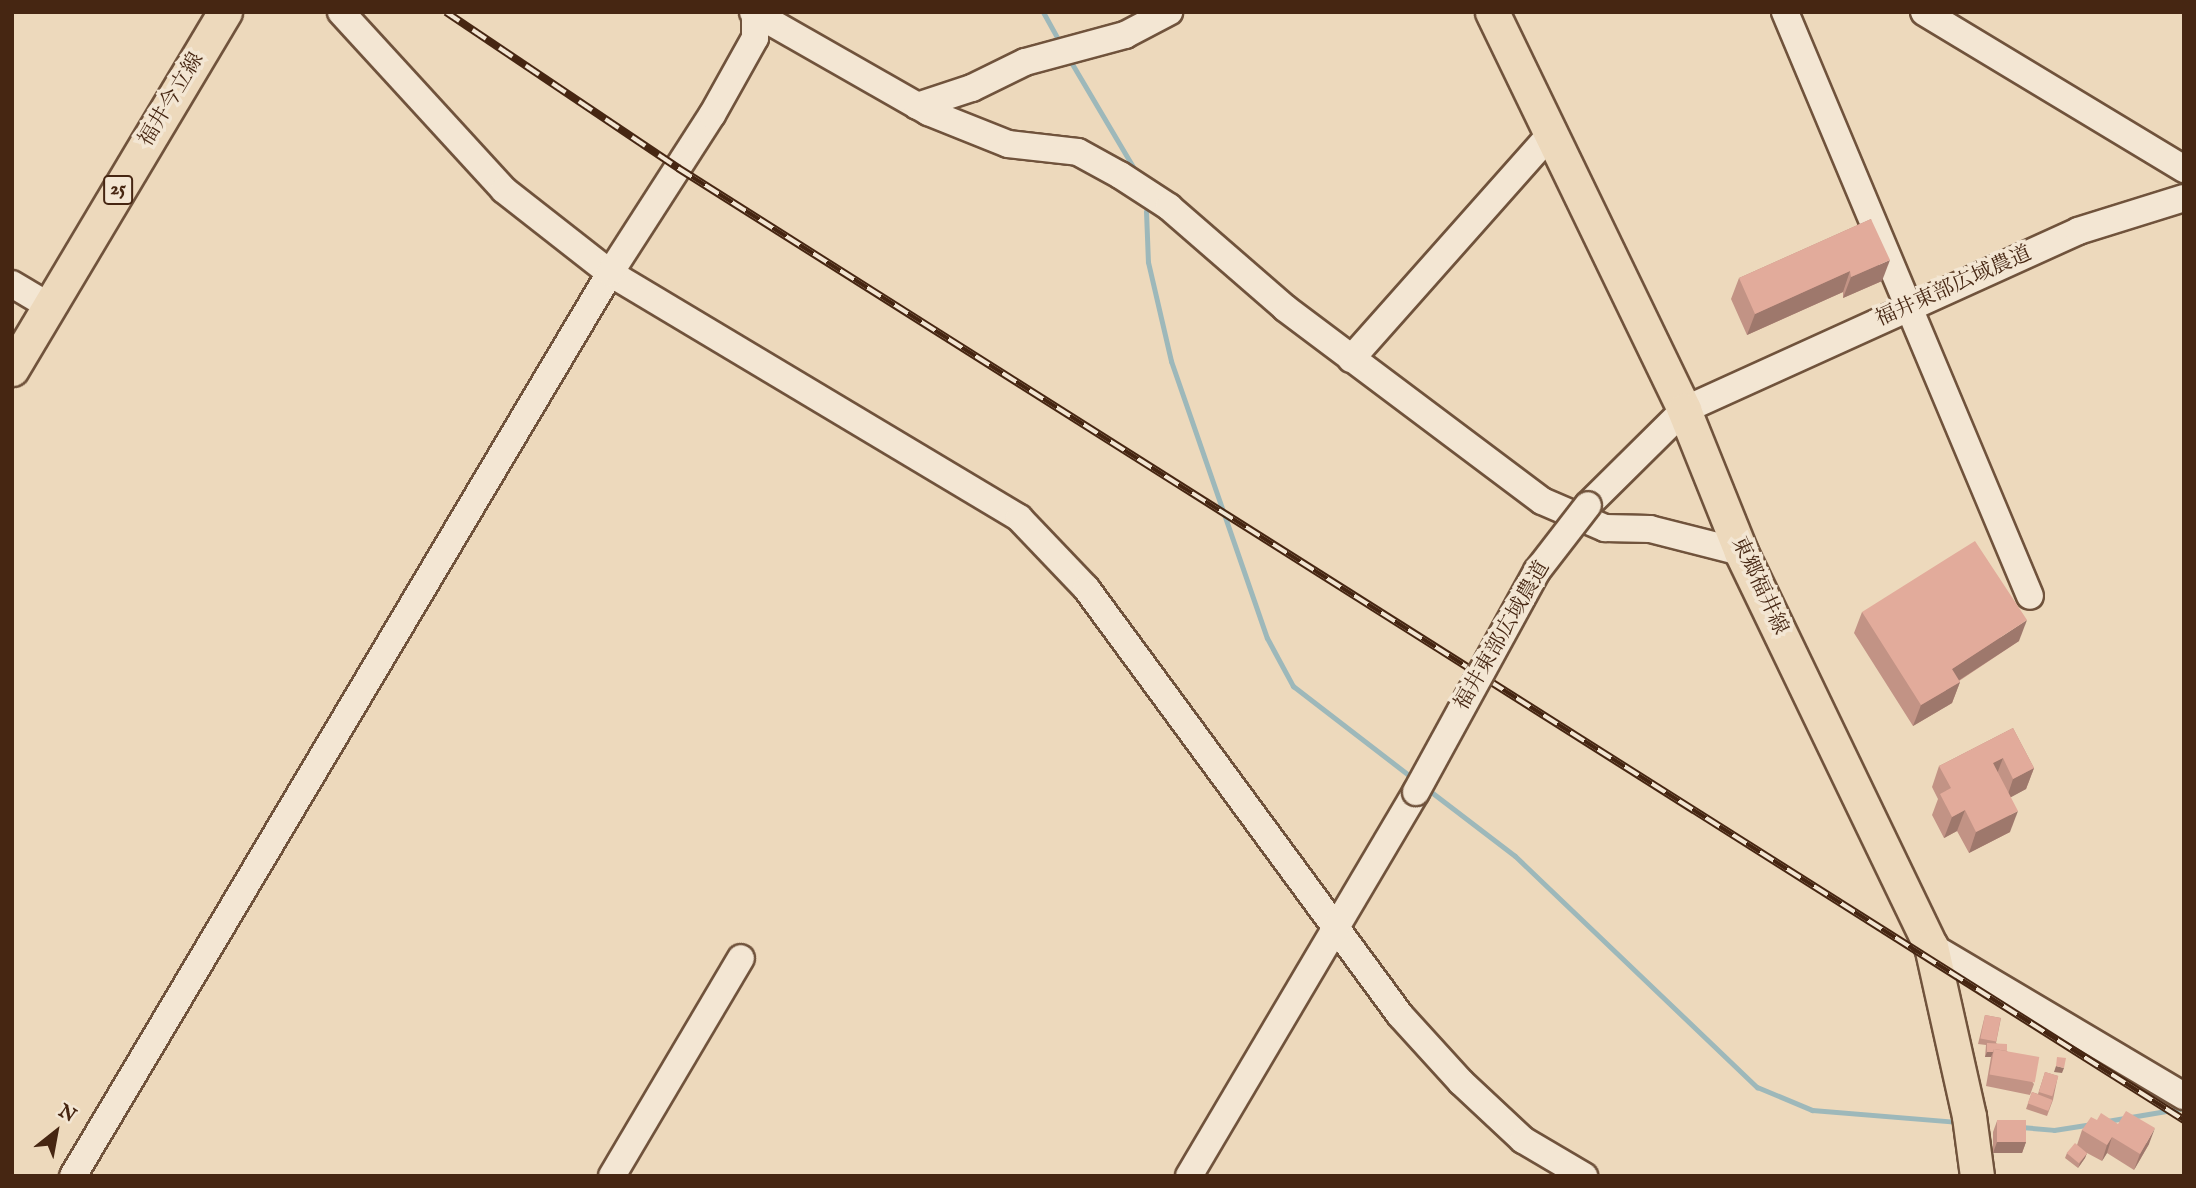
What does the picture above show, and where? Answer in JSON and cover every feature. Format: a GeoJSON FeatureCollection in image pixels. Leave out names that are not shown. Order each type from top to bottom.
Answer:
{"type":"FeatureCollection","features":[{"type":"Feature","properties":{"kind":"main road","name":"福井今立線"},"geometry":{"type":"LineString","coordinates":[[12,369],[225,12]]}},
{"type":"Feature","properties":{"kind":"main road","name":"東郷福井線"},"geometry":{"type":"LineString","coordinates":[[1492,12],[1549,136],[1684,410],[1741,552],[1931,946],[1969,1116],[1977,1176]]}},
{"type":"Feature","properties":{"kind":"street"},"geometry":{"type":"LineString","coordinates":[[341,12],[504,190],[610,273],[1019,518],[1086,588],[1400,1015],[1461,1082],[1523,1140],[1584,1176]]}},
{"type":"Feature","properties":{"kind":"street"},"geometry":{"type":"LineString","coordinates":[[917,106],[1065,52],[1125,35],[1169,12]]}},
{"type":"Feature","properties":{"kind":"street"},"geometry":{"type":"LineString","coordinates":[[1785,12],[2030,596]]}},
{"type":"Feature","properties":{"kind":"street"},"geometry":{"type":"LineString","coordinates":[[1924,12],[2184,169]]}},
{"type":"Feature","properties":{"kind":"street"},"geometry":{"type":"LineString","coordinates":[[73,1176],[610,273],[731,82],[755,38],[754,13]]}},
{"type":"Feature","properties":{"kind":"street"},"geometry":{"type":"LineString","coordinates":[[754,13],[917,106],[1008,144],[1078,152],[1120,175],[1169,206],[1351,359],[1542,501],[1605,528],[1650,529],[1741,552]]}},
{"type":"Feature","properties":{"kind":"street"},"geometry":{"type":"LineString","coordinates":[[1351,359],[1549,136]]}},
{"type":"Feature","properties":{"kind":"street","name":"福井東部広域農道"},"geometry":{"type":"LineString","coordinates":[[1189,1176],[1416,792],[1537,572],[1588,505],[1684,410],[2078,231],[2184,198]]}},
{"type":"Feature","properties":{"kind":"street"},"geometry":{"type":"LineString","coordinates":[[12,284],[49,306]]}},
{"type":"Feature","properties":{"kind":"street"},"geometry":{"type":"LineString","coordinates":[[1931,946],[2184,1096]]}},
{"type":"Feature","properties":{"kind":"street"},"geometry":{"type":"LineString","coordinates":[[612,1176],[741,958]]}},
{"type":"Feature","properties":{"kind":"building"},"geometry":{"type":"Polygon","coordinates":[[[1871,219],[1890,260],[1851,277],[1850,271],[1755,314],[1739,278],[1871,219]]]}},
{"type":"Feature","properties":{"kind":"building"},"geometry":{"type":"Polygon","coordinates":[[[1975,541],[2027,620],[1952,669],[1960,682],[1921,705],[1862,612],[1975,541]]]}},
{"type":"Feature","properties":{"kind":"building"},"geometry":{"type":"Polygon","coordinates":[[[2013,728],[2034,768],[2013,779],[2003,758],[1993,763],[2018,811],[1976,832],[1965,810],[1952,817],[1940,794],[1951,788],[1939,766],[2013,728]]]}},
{"type":"Feature","properties":{"kind":"building"},"geometry":{"type":"Polygon","coordinates":[[[1985,1015],[2001,1018],[1996,1042],[1980,1039],[1985,1015]]]}},
{"type":"Feature","properties":{"kind":"building"},"geometry":{"type":"Polygon","coordinates":[[[1987,1043],[2007,1044],[2007,1051],[1994,1049],[1993,1052],[1987,1052],[1987,1043]]]}},
{"type":"Feature","properties":{"kind":"building"},"geometry":{"type":"Polygon","coordinates":[[[1994,1049],[2039,1057],[2035,1083],[1989,1075],[1994,1049]]]}},
{"type":"Feature","properties":{"kind":"building"},"geometry":{"type":"Polygon","coordinates":[[[2057,1057],[2066,1058],[2064,1068],[2056,1066],[2057,1057]]]}},
{"type":"Feature","properties":{"kind":"building"},"geometry":{"type":"Polygon","coordinates":[[[2045,1072],[2058,1076],[2052,1096],[2039,1092],[2045,1072]]]}},
{"type":"Feature","properties":{"kind":"building"},"geometry":{"type":"Polygon","coordinates":[[[2032,1092],[2053,1100],[2048,1111],[2028,1103],[2032,1092]]]}},
{"type":"Feature","properties":{"kind":"building"},"geometry":{"type":"Polygon","coordinates":[[[2126,1111],[2155,1128],[2140,1154],[2112,1137],[2107,1145],[2082,1130],[2091,1117],[2097,1120],[2101,1113],[2118,1124],[2126,1111]]]}},
{"type":"Feature","properties":{"kind":"building"},"geometry":{"type":"Polygon","coordinates":[[[1997,1120],[2026,1120],[2026,1142],[1997,1142],[1997,1120]]]}},
{"type":"Feature","properties":{"kind":"building"},"geometry":{"type":"Polygon","coordinates":[[[2075,1143],[2087,1153],[2079,1163],[2067,1153],[2075,1143]]]}},
{"type":"Feature","properties":{"kind":"waterway"},"geometry":{"type":"LineString","coordinates":[[1043,12],[1062,46]]}},
{"type":"Feature","properties":{"kind":"waterway"},"geometry":{"type":"LineString","coordinates":[[1068,57],[1136,172]]}},
{"type":"Feature","properties":{"kind":"waterway"},"geometry":{"type":"LineString","coordinates":[[1146,211],[1148,262],[1171,361],[1267,638],[1293,686],[1415,780]]}},
{"type":"Feature","properties":{"kind":"waterway"},"geometry":{"type":"LineString","coordinates":[[1426,788],[1515,856],[1757,1087],[1812,1110],[1957,1122]]}},
{"type":"Feature","properties":{"kind":"waterway"},"geometry":{"type":"LineString","coordinates":[[2107,1121],[2184,1108]]}},
{"type":"Feature","properties":{"kind":"waterway"},"geometry":{"type":"LineString","coordinates":[[2021,1127],[2054,1130],[2091,1124]]}},
{"type":"Feature","properties":{"kind":"railway"},"geometry":{"type":"LineString","coordinates":[[446,12],[678,168],[2184,1120]]}}]}
